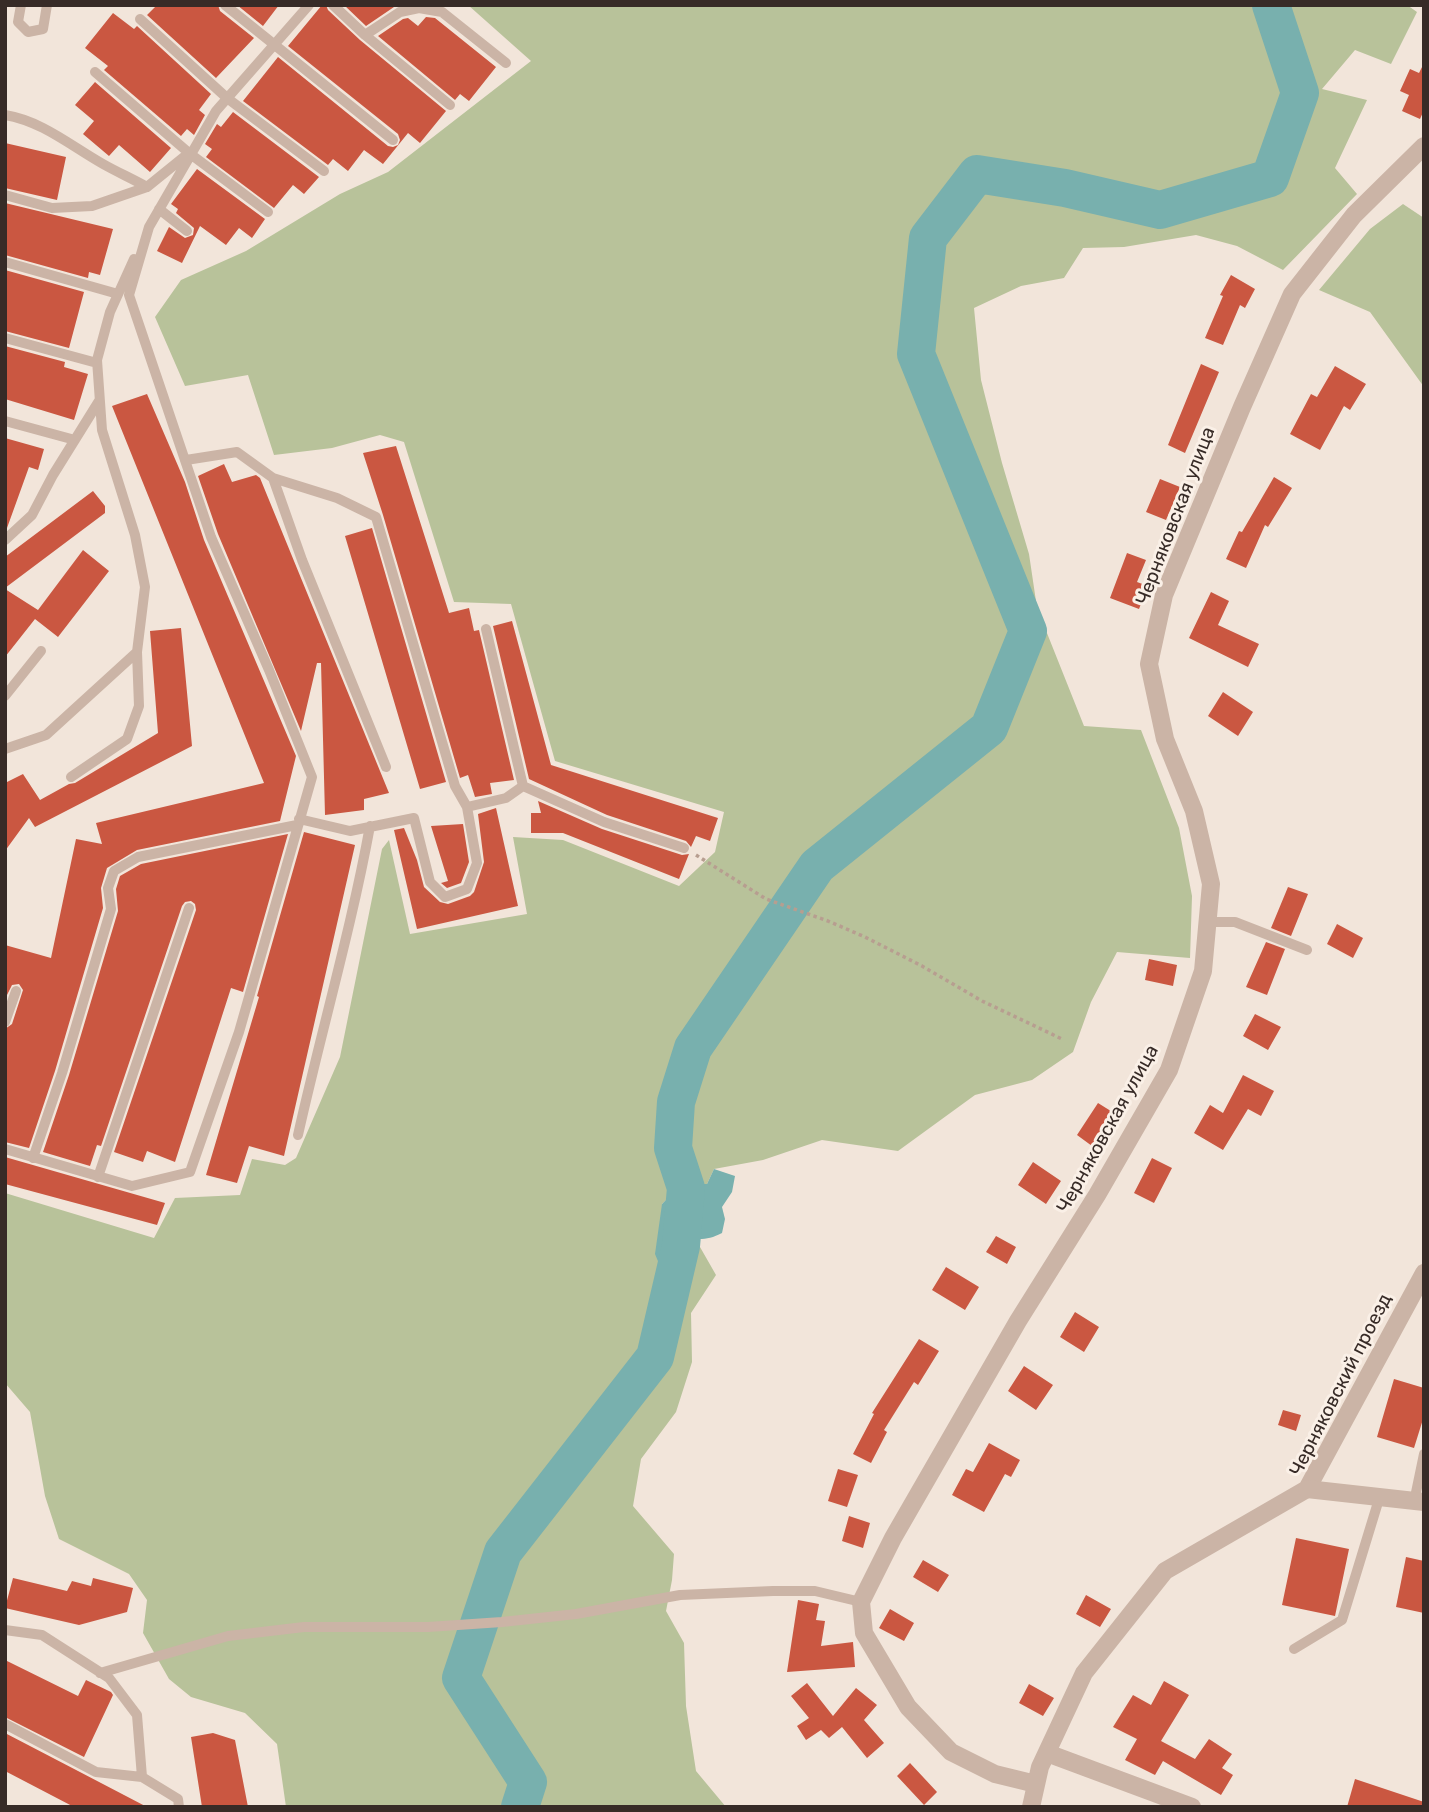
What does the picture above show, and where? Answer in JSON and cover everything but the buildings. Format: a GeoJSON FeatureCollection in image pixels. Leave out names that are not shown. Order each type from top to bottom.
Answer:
{"type":"FeatureCollection","features":[{"type":"Feature","properties":{"kind":"street","name":"Черняковская улица"},"geometry":{"type":"LineString","coordinates":[[861,1602],[893,1538],[1018,1321],[1097,1195],[1169,1070],[1203,971],[1211,884],[1194,811],[1165,739],[1149,663],[1164,595],[1292,295],[1354,215],[1424,146]]}},
{"type":"Feature","properties":{"kind":"street","name":"Черняковский проезд"},"geometry":{"type":"LineString","coordinates":[[1419,1502],[1307,1489],[1424,1273]]}},
{"type":"Feature","properties":{"kind":"street"},"geometry":{"type":"LineString","coordinates":[[1031,1807],[1040,1767],[1084,1673],[1165,1572],[1307,1489]]}},
{"type":"Feature","properties":{"kind":"street"},"geometry":{"type":"LineString","coordinates":[[861,1602],[864,1633],[908,1707],[951,1752],[995,1774],[1036,1784]]}},
{"type":"Feature","properties":{"kind":"street"},"geometry":{"type":"LineString","coordinates":[[1047,1753],[1192,1807]]}},
{"type":"Feature","properties":{"kind":"lane"},"geometry":{"type":"LineString","coordinates":[[21,5],[18,22],[28,32],[43,29],[47,5]]}},
{"type":"Feature","properties":{"kind":"lane"},"geometry":{"type":"LineString","coordinates":[[225,5],[394,140]]}},
{"type":"Feature","properties":{"kind":"lane"},"geometry":{"type":"LineString","coordinates":[[71,776],[127,739],[139,706],[137,652],[145,587],[135,535],[102,430],[97,363],[110,312],[149,227],[216,111],[309,5]]}},
{"type":"Feature","properties":{"kind":"lane"},"geometry":{"type":"LineString","coordinates":[[333,5],[450,105]]}},
{"type":"Feature","properties":{"kind":"lane"},"geometry":{"type":"LineString","coordinates":[[365,35],[400,12],[419,8],[442,12],[506,63]]}},
{"type":"Feature","properties":{"kind":"lane"},"geometry":{"type":"LineString","coordinates":[[140,19],[227,98],[324,171]]}},
{"type":"Feature","properties":{"kind":"lane"},"geometry":{"type":"LineString","coordinates":[[95,72],[190,153],[268,212]]}},
{"type":"Feature","properties":{"kind":"lane"},"geometry":{"type":"LineString","coordinates":[[5,114],[68,140],[102,163],[147,187]]}},
{"type":"Feature","properties":{"kind":"lane"},"geometry":{"type":"LineString","coordinates":[[5,195],[52,208],[92,206],[147,187],[190,153]]}},
{"type":"Feature","properties":{"kind":"lane"},"geometry":{"type":"LineString","coordinates":[[159,209],[187,231]]}},
{"type":"Feature","properties":{"kind":"lane"},"geometry":{"type":"LineString","coordinates":[[5,1149],[132,1186],[190,1172],[239,1032],[312,777],[211,537],[129,295],[149,227]]}},
{"type":"Feature","properties":{"kind":"lane"},"geometry":{"type":"LineString","coordinates":[[5,262],[118,293]]}},
{"type":"Feature","properties":{"kind":"lane"},"geometry":{"type":"LineString","coordinates":[[5,338],[97,363]]}},
{"type":"Feature","properties":{"kind":"lane"},"geometry":{"type":"LineString","coordinates":[[7,535],[32,515],[100,400]]}},
{"type":"Feature","properties":{"kind":"lane"},"geometry":{"type":"LineString","coordinates":[[5,421],[75,440]]}},
{"type":"Feature","properties":{"kind":"lane"},"geometry":{"type":"LineString","coordinates":[[33,1158],[62,1073],[111,909],[108,888],[114,871],[138,857],[298,822],[350,831],[414,818],[430,882],[445,897],[467,889],[477,863],[467,807],[455,786],[376,517],[337,498],[273,478],[237,452],[186,460]]}},
{"type":"Feature","properties":{"kind":"lane"},"geometry":{"type":"LineString","coordinates":[[273,478],[302,560],[386,766]]}},
{"type":"Feature","properties":{"kind":"lane"},"geometry":{"type":"LineString","coordinates":[[486,629],[523,786]]}},
{"type":"Feature","properties":{"kind":"lane"},"geometry":{"type":"LineString","coordinates":[[5,696],[41,651]]}},
{"type":"Feature","properties":{"kind":"lane"},"geometry":{"type":"LineString","coordinates":[[5,749],[46,735],[137,652]]}},
{"type":"Feature","properties":{"kind":"lane"},"geometry":{"type":"LineString","coordinates":[[467,807],[506,798],[523,786]]}},
{"type":"Feature","properties":{"kind":"lane"},"geometry":{"type":"LineString","coordinates":[[523,786],[604,822],[684,848]]}},
{"type":"Feature","properties":{"kind":"lane"},"geometry":{"type":"LineString","coordinates":[[298,1135],[320,1036],[355,905],[370,826]]}},
{"type":"Feature","properties":{"kind":"lane"},"geometry":{"type":"LineString","coordinates":[[98,1177],[189,908]]}},
{"type":"Feature","properties":{"kind":"lane"},"geometry":{"type":"LineString","coordinates":[[1208,922],[1235,922],[1307,950]]}},
{"type":"Feature","properties":{"kind":"lane"},"geometry":{"type":"LineString","coordinates":[[5,1022],[16,991]]}},
{"type":"Feature","properties":{"kind":"lane"},"geometry":{"type":"LineString","coordinates":[[1419,1502],[1424,1454]]}},
{"type":"Feature","properties":{"kind":"lane"},"geometry":{"type":"LineString","coordinates":[[1294,1648],[1342,1620],[1379,1499]]}},
{"type":"Feature","properties":{"kind":"lane"},"geometry":{"type":"LineString","coordinates":[[100,1673],[228,1636],[304,1627],[428,1627],[502,1622],[576,1614],[680,1595],[815,1591],[861,1602]]}},
{"type":"Feature","properties":{"kind":"lane"},"geometry":{"type":"LineString","coordinates":[[5,1630],[42,1635],[108,1678],[137,1715],[142,1777]]}},
{"type":"Feature","properties":{"kind":"lane"},"geometry":{"type":"LineString","coordinates":[[5,1724],[96,1772],[142,1777],[177,1799],[179,1807]]}},
{"type":"Feature","properties":{"kind":"path"},"geometry":{"type":"LineString","coordinates":[[684,848],[766,899],[865,937],[982,1001],[1062,1039]]}},
{"type":"Feature","properties":{"kind":"green space"},"geometry":{"type":"Polygon","coordinates":[[[468,5],[1407,5],[1417,12],[1391,64],[1355,50],[1322,89],[1367,100],[1335,168],[1357,194],[1283,270],[1237,246],[1196,235],[1124,247],[1083,248],[1064,278],[1021,286],[974,308],[981,380],[1029,554],[1037,608],[1084,726],[1141,730],[1179,828],[1192,896],[1190,958],[1117,952],[1091,1002],[1073,1052],[1032,1080],[975,1095],[898,1151],[822,1140],[763,1160],[714,1169],[707,1184],[682,1188],[662,1204],[676,1236],[696,1240],[716,1275],[691,1313],[692,1362],[676,1412],[641,1459],[633,1506],[674,1554],[666,1611],[684,1643],[686,1706],[696,1771],[726,1807],[286,1807],[277,1744],[245,1713],[191,1697],[169,1679],[143,1633],[147,1600],[129,1574],[59,1539],[45,1496],[30,1412],[5,1383],[5,1193],[154,1238],[175,1198],[240,1195],[252,1159],[285,1165],[296,1158],[340,1057],[382,849],[389,840],[410,934],[527,914],[513,837],[563,840],[679,886],[715,852],[724,812],[555,761],[511,604],[454,602],[404,442],[380,435],[332,448],[274,455],[248,375],[185,386],[155,317],[181,280],[246,251],[340,194],[388,172],[531,61],[468,5]]]}},
{"type":"Feature","properties":{"kind":"green space"},"geometry":{"type":"Polygon","coordinates":[[[1403,204],[1424,218],[1424,387],[1370,312],[1319,290],[1370,229],[1403,204]]]}},
{"type":"Feature","properties":{"kind":"water"},"geometry":{"type":"Polygon","coordinates":[[[714,1169],[735,1176],[732,1192],[722,1207],[725,1219],[722,1233],[705,1239],[676,1236],[679,1277],[667,1283],[655,1254],[662,1204],[677,1189],[691,1184],[707,1184],[714,1169]]]}},
{"type":"Feature","properties":{"kind":"waterway"},"geometry":{"type":"LineString","coordinates":[[520,1807],[528,1782],[461,1678],[503,1552],[655,1357],[681,1246],[686,1188],[673,1148],[676,1102],[693,1048],[817,866],[989,728],[1028,631],[916,354],[928,238],[977,174],[1065,188],[1160,210],[1270,178],[1300,93],[1271,5]]}}]}
